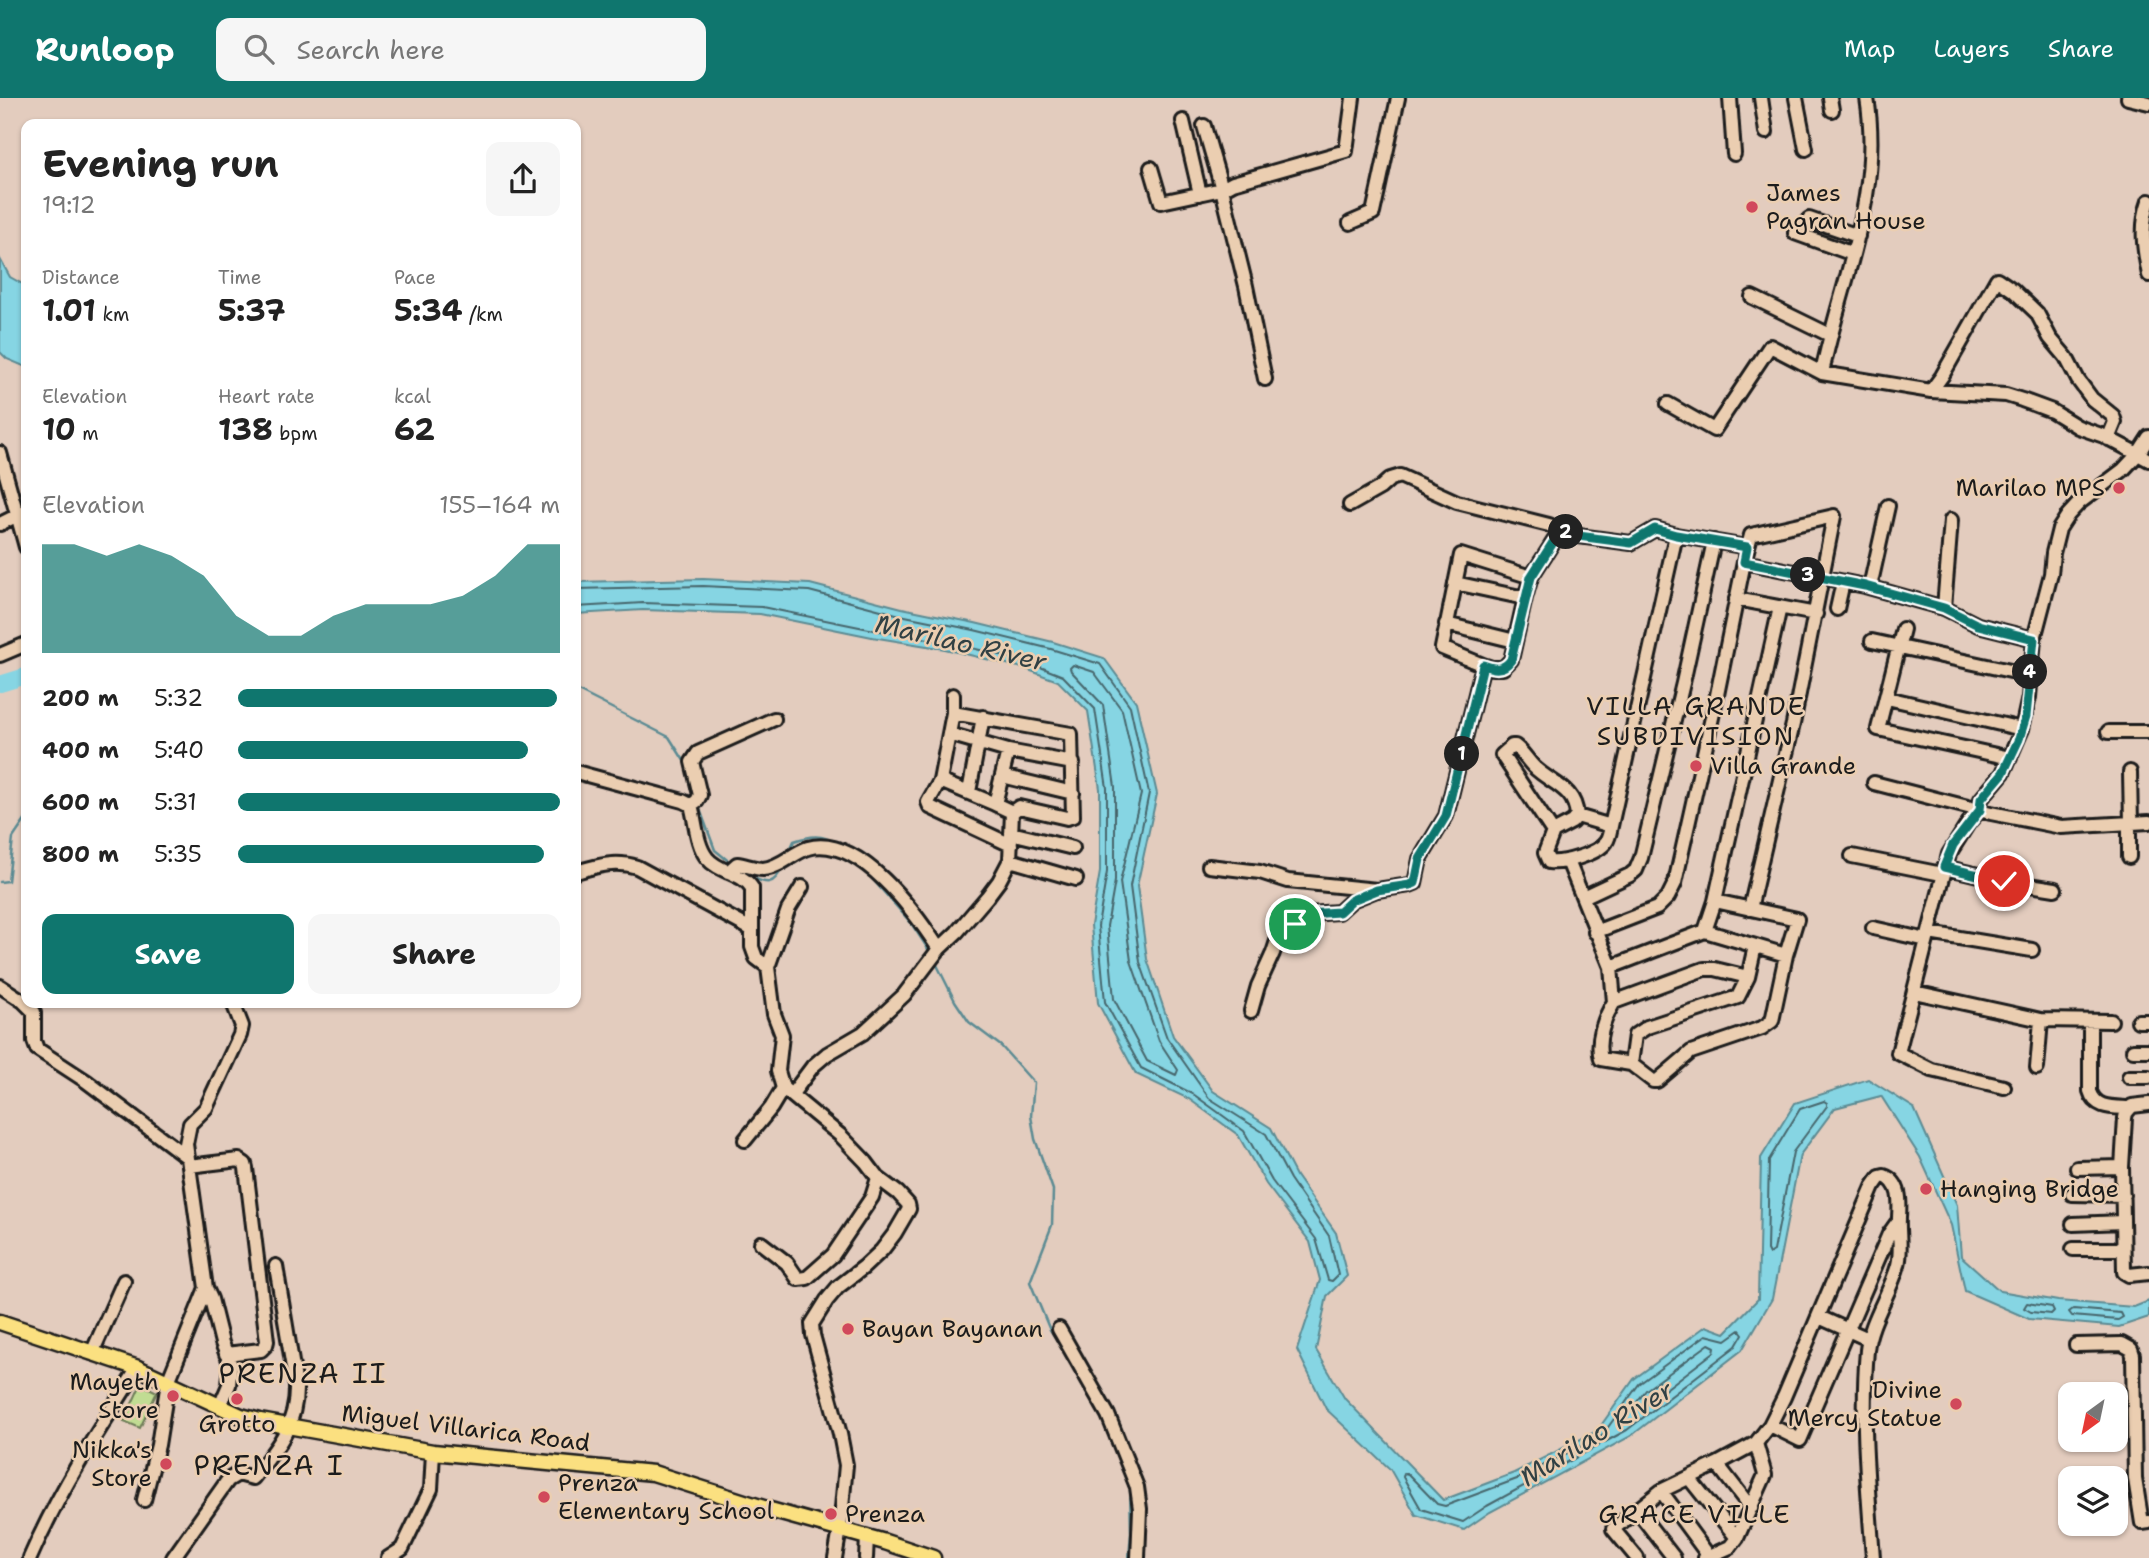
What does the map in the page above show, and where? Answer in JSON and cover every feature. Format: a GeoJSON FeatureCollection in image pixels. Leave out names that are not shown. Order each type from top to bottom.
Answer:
{"type":"FeatureCollection","features":[{"type":"Feature","properties":{"kind":"main road","name":"Miguel Villarica Road"},"geometry":{"type":"LineString","coordinates":[[0,1321],[138,1368],[220,1406],[260,1421],[433,1452],[653,1473],[932,1558]]}},
{"type":"Feature","properties":{"kind":"street"},"geometry":{"type":"LineString","coordinates":[[1151,168],[1161,202],[1222,189],[1233,183],[1346,151],[1353,98]]}},
{"type":"Feature","properties":{"kind":"street"},"geometry":{"type":"LineString","coordinates":[[1350,223],[1373,213],[1398,98]]}},
{"type":"Feature","properties":{"kind":"street"},"geometry":{"type":"LineString","coordinates":[[1730,98],[1734,154]]}},
{"type":"Feature","properties":{"kind":"street"},"geometry":{"type":"LineString","coordinates":[[1761,98],[1766,132]]}},
{"type":"Feature","properties":{"kind":"street"},"geometry":{"type":"LineString","coordinates":[[1796,98],[1806,149]]}},
{"type":"Feature","properties":{"kind":"street"},"geometry":{"type":"LineString","coordinates":[[1822,373],[1858,236],[1872,165],[1867,98]]}},
{"type":"Feature","properties":{"kind":"street"},"geometry":{"type":"LineString","coordinates":[[2128,98],[2149,103]]}},
{"type":"Feature","properties":{"kind":"street"},"geometry":{"type":"LineString","coordinates":[[1183,121],[1200,194]]}},
{"type":"Feature","properties":{"kind":"street"},"geometry":{"type":"LineString","coordinates":[[1204,126],[1246,286],[1265,379]]}},
{"type":"Feature","properties":{"kind":"street"},"geometry":{"type":"LineString","coordinates":[[2149,201],[2143,226],[2149,275]]}},
{"type":"Feature","properties":{"kind":"street"},"geometry":{"type":"LineString","coordinates":[[1809,219],[1858,236]]}},
{"type":"Feature","properties":{"kind":"street"},"geometry":{"type":"LineString","coordinates":[[1795,233],[1853,254]]}},
{"type":"Feature","properties":{"kind":"street"},"geometry":{"type":"LineString","coordinates":[[1931,391],[1997,279],[2037,313],[2050,338],[2066,357],[2092,399],[2113,416],[2115,422],[2108,439]]}},
{"type":"Feature","properties":{"kind":"street"},"geometry":{"type":"LineString","coordinates":[[1752,297],[1830,335]]}},
{"type":"Feature","properties":{"kind":"street"},"geometry":{"type":"LineString","coordinates":[[1668,404],[1714,430],[1770,346],[1822,373],[1931,391],[2006,396],[2052,411],[2078,427],[2144,457]]}},
{"type":"Feature","properties":{"kind":"street"},"geometry":{"type":"LineString","coordinates":[[2004,1087],[1932,1070],[1898,1053],[1943,871],[1953,845],[1980,810],[1981,799],[2003,773],[2022,729],[2029,697],[2034,639],[2051,574],[2056,539],[2064,522],[2079,503],[2144,457],[2149,437]]}},
{"type":"Feature","properties":{"kind":"street"},"geometry":{"type":"LineString","coordinates":[[0,453],[21,514],[0,524]]}},
{"type":"Feature","properties":{"kind":"street"},"geometry":{"type":"LineString","coordinates":[[1350,505],[1390,479],[1400,476],[1457,502],[1537,522],[1571,535],[1631,543],[1655,529],[1714,541],[1749,541],[1834,516],[1793,724],[1750,909]]}},
{"type":"Feature","properties":{"kind":"street"},"geometry":{"type":"LineString","coordinates":[[1870,587],[1888,506]]}},
{"type":"Feature","properties":{"kind":"street"},"geometry":{"type":"LineString","coordinates":[[1944,608],[1951,520]]}},
{"type":"Feature","properties":{"kind":"street"},"geometry":{"type":"LineString","coordinates":[[1531,577],[1461,555],[1442,648],[1492,668],[1507,666],[1511,660],[1531,577],[1561,530]]}},
{"type":"Feature","properties":{"kind":"street"},"geometry":{"type":"LineString","coordinates":[[1577,816],[1572,822],[1553,832],[1545,853],[1549,862],[1568,861],[1605,844],[1676,535]]}},
{"type":"Feature","properties":{"kind":"street"},"geometry":{"type":"LineString","coordinates":[[1583,897],[1630,874],[1639,864],[1714,541]]}},
{"type":"Feature","properties":{"kind":"street"},"geometry":{"type":"LineString","coordinates":[[1595,932],[1657,908],[1668,897],[1675,883],[1749,541]]}},
{"type":"Feature","properties":{"kind":"street"},"geometry":{"type":"LineString","coordinates":[[1744,562],[1870,587],[1944,608],[1978,625],[2034,639]]}},
{"type":"Feature","properties":{"kind":"street"},"geometry":{"type":"LineString","coordinates":[[1837,609],[1843,582]]}},
{"type":"Feature","properties":{"kind":"street"},"geometry":{"type":"LineString","coordinates":[[1454,583],[1525,598]]}},
{"type":"Feature","properties":{"kind":"street"},"geometry":{"type":"LineString","coordinates":[[1736,599],[1816,614]]}},
{"type":"Feature","properties":{"kind":"street"},"geometry":{"type":"LineString","coordinates":[[1705,931],[1715,901],[1780,607]]}},
{"type":"Feature","properties":{"kind":"street"},"geometry":{"type":"LineString","coordinates":[[1446,624],[1515,641]]}},
{"type":"Feature","properties":{"kind":"street"},"geometry":{"type":"LineString","coordinates":[[1903,629],[1878,729],[2010,758]]}},
{"type":"Feature","properties":{"kind":"street"},"geometry":{"type":"LineString","coordinates":[[1872,640],[1898,648],[2029,675]]}},
{"type":"Feature","properties":{"kind":"street"},"geometry":{"type":"LineString","coordinates":[[0,655],[21,646]]}},
{"type":"Feature","properties":{"kind":"street"},"geometry":{"type":"LineString","coordinates":[[1251,1011],[1281,929],[1295,924],[1308,914],[1339,912],[1352,900],[1377,890],[1415,883],[1420,859],[1446,816],[1483,665]]}},
{"type":"Feature","properties":{"kind":"street"},"geometry":{"type":"LineString","coordinates":[[953,695],[953,713],[940,781],[928,802],[930,807],[1011,839],[1073,848]]}},
{"type":"Feature","properties":{"kind":"street"},"geometry":{"type":"LineString","coordinates":[[1887,698],[2022,729]]}},
{"type":"Feature","properties":{"kind":"street"},"geometry":{"type":"LineString","coordinates":[[953,713],[1071,734],[1074,813],[1070,818],[1019,807],[1012,812]]}},
{"type":"Feature","properties":{"kind":"street"},"geometry":{"type":"LineString","coordinates":[[969,792],[983,717]]}},
{"type":"Feature","properties":{"kind":"street"},"geometry":{"type":"LineString","coordinates":[[691,805],[700,795],[692,762],[698,753],[774,719]]}},
{"type":"Feature","properties":{"kind":"street"},"geometry":{"type":"LineString","coordinates":[[2108,732],[2149,732]]}},
{"type":"Feature","properties":{"kind":"street"},"geometry":{"type":"LineString","coordinates":[[949,734],[1008,751],[1073,763]]}},
{"type":"Feature","properties":{"kind":"street"},"geometry":{"type":"LineString","coordinates":[[1553,832],[1502,757],[1512,746],[1516,746],[1535,768],[1565,788],[1577,816]]}},
{"type":"Feature","properties":{"kind":"street"},"geometry":{"type":"LineString","coordinates":[[995,804],[1008,751]]}},
{"type":"Feature","properties":{"kind":"street"},"geometry":{"type":"LineString","coordinates":[[1518,777],[1535,768]]}},
{"type":"Feature","properties":{"kind":"street"},"geometry":{"type":"LineString","coordinates":[[2129,857],[2130,772]]}},
{"type":"Feature","properties":{"kind":"street"},"geometry":{"type":"LineString","coordinates":[[581,773],[683,800],[691,805],[705,857],[715,866],[748,882],[752,888],[752,947],[756,958],[768,967]]}},
{"type":"Feature","properties":{"kind":"street"},"geometry":{"type":"LineString","coordinates":[[1002,776],[1073,793]]}},
{"type":"Feature","properties":{"kind":"street"},"geometry":{"type":"LineString","coordinates":[[940,781],[1012,812]]}},
{"type":"Feature","properties":{"kind":"street"},"geometry":{"type":"LineString","coordinates":[[1874,783],[2061,827],[2149,822]]}},
{"type":"Feature","properties":{"kind":"street"},"geometry":{"type":"LineString","coordinates":[[745,1140],[771,1108],[813,1066],[827,1054],[863,1033],[904,995],[934,954],[987,897],[1010,860],[1012,812]]}},
{"type":"Feature","properties":{"kind":"street"},"geometry":{"type":"LineString","coordinates":[[1577,816],[1611,826]]}},
{"type":"Feature","properties":{"kind":"street"},"geometry":{"type":"LineString","coordinates":[[728,872],[737,864],[761,869],[771,867],[808,848],[843,850],[863,862],[882,879],[924,926],[934,954]]}},
{"type":"Feature","properties":{"kind":"street"},"geometry":{"type":"LineString","coordinates":[[1852,856],[2055,889]]}},
{"type":"Feature","properties":{"kind":"street"},"geometry":{"type":"LineString","coordinates":[[1010,860],[1076,878]]}},
{"type":"Feature","properties":{"kind":"street"},"geometry":{"type":"LineString","coordinates":[[1568,861],[1611,967],[1614,1002]]}},
{"type":"Feature","properties":{"kind":"street"},"geometry":{"type":"LineString","coordinates":[[581,871],[615,862],[637,867],[751,929]]}},
{"type":"Feature","properties":{"kind":"street"},"geometry":{"type":"LineString","coordinates":[[1209,866],[1259,872],[1288,881],[1377,890]]}},
{"type":"Feature","properties":{"kind":"street"},"geometry":{"type":"LineString","coordinates":[[802,887],[788,910],[768,967],[774,1014],[782,1035],[778,1071],[788,1091],[841,1136],[878,1178],[898,1193],[909,1209],[882,1250],[864,1268],[838,1287],[827,1300],[815,1318],[812,1329],[844,1454],[845,1482],[835,1558]]}},
{"type":"Feature","properties":{"kind":"street"},"geometry":{"type":"LineString","coordinates":[[1715,901],[1797,919],[1786,955],[1775,1013],[1769,1024],[1690,1052],[1657,1081],[1653,1081],[1630,1064],[1601,1059],[1602,1029],[1614,1002],[1704,969],[1748,977]]}},
{"type":"Feature","properties":{"kind":"street"},"geometry":{"type":"LineString","coordinates":[[1873,928],[2032,950]]}},
{"type":"Feature","properties":{"kind":"street"},"geometry":{"type":"LineString","coordinates":[[1611,967],[1705,931],[1786,955]]}},
{"type":"Feature","properties":{"kind":"street"},"geometry":{"type":"LineString","coordinates":[[1630,1064],[1635,1035],[1647,1027],[1733,1000],[1743,990],[1755,946]]}},
{"type":"Feature","properties":{"kind":"street"},"geometry":{"type":"LineString","coordinates":[[0,986],[21,1000]]}},
{"type":"Feature","properties":{"kind":"street"},"geometry":{"type":"LineString","coordinates":[[1914,992],[2042,1020],[2111,1021]]}},
{"type":"Feature","properties":{"kind":"street"},"geometry":{"type":"LineString","coordinates":[[30,1008],[34,1012],[34,1041],[37,1049],[86,1081],[188,1161],[239,1160],[245,1164],[267,1341],[261,1350],[226,1354]]}},
{"type":"Feature","properties":{"kind":"street"},"geometry":{"type":"LineString","coordinates":[[220,1406],[231,1376],[231,1365],[206,1288],[188,1161],[188,1128],[206,1108],[240,1035],[242,1026],[235,1008]]}},
{"type":"Feature","properties":{"kind":"street"},"geometry":{"type":"LineString","coordinates":[[2037,1068],[2042,1020]]}},
{"type":"Feature","properties":{"kind":"street"},"geometry":{"type":"LineString","coordinates":[[2090,1022],[2092,1100],[2101,1105],[2129,1108],[2149,1104]]}},
{"type":"Feature","properties":{"kind":"street"},"geometry":{"type":"LineString","coordinates":[[2133,1050],[2149,1050]]}},
{"type":"Feature","properties":{"kind":"street"},"geometry":{"type":"LineString","coordinates":[[2129,1077],[2149,1077]]}},
{"type":"Feature","properties":{"kind":"street"},"geometry":{"type":"LineString","coordinates":[[2129,1108],[2125,1118],[2122,1167],[2123,1269],[2126,1274],[2132,1275],[2149,1273]]}},
{"type":"Feature","properties":{"kind":"street"},"geometry":{"type":"LineString","coordinates":[[2077,1168],[2122,1167]]}},
{"type":"Feature","properties":{"kind":"street"},"geometry":{"type":"LineString","coordinates":[[1637,1558],[1613,1529],[1661,1491],[1756,1443],[1770,1425],[1873,1187],[1880,1177],[1884,1176],[1889,1178],[1899,1194],[1899,1262],[1868,1339],[1866,1438],[1873,1558]]}},
{"type":"Feature","properties":{"kind":"street"},"geometry":{"type":"LineString","coordinates":[[761,1243],[787,1264],[798,1279],[807,1278],[833,1255],[872,1197],[878,1178]]}},
{"type":"Feature","properties":{"kind":"street"},"geometry":{"type":"LineString","coordinates":[[2071,1194],[2123,1195]]}},
{"type":"Feature","properties":{"kind":"street"},"geometry":{"type":"LineString","coordinates":[[1770,1425],[1800,1440],[1889,1234],[1899,1219]]}},
{"type":"Feature","properties":{"kind":"street"},"geometry":{"type":"LineString","coordinates":[[2073,1224],[2123,1222]]}},
{"type":"Feature","properties":{"kind":"street"},"geometry":{"type":"LineString","coordinates":[[2073,1250],[2123,1249]]}},
{"type":"Feature","properties":{"kind":"street"},"geometry":{"type":"LineString","coordinates":[[173,1558],[228,1480],[238,1474],[253,1478],[281,1442],[289,1426],[296,1386],[276,1266]]}},
{"type":"Feature","properties":{"kind":"street"},"geometry":{"type":"LineString","coordinates":[[92,1353],[124,1281]]}},
{"type":"Feature","properties":{"kind":"street"},"geometry":{"type":"LineString","coordinates":[[144,1500],[158,1445],[168,1382],[206,1288]]}},
{"type":"Feature","properties":{"kind":"street"},"geometry":{"type":"LineString","coordinates":[[1819,1317],[1868,1339]]}},
{"type":"Feature","properties":{"kind":"street"},"geometry":{"type":"LineString","coordinates":[[1059,1329],[1108,1415],[1132,1471],[1140,1509],[1138,1558]]}},
{"type":"Feature","properties":{"kind":"street"},"geometry":{"type":"LineString","coordinates":[[2076,1345],[2122,1345],[2131,1349],[2135,1479],[2142,1523],[2149,1522]]}},
{"type":"Feature","properties":{"kind":"street"},"geometry":{"type":"LineString","coordinates":[[30,1558],[97,1432],[138,1368]]}},
{"type":"Feature","properties":{"kind":"street"},"geometry":{"type":"LineString","coordinates":[[1661,1491],[1707,1557],[1730,1547],[1737,1538],[1765,1475],[1756,1443]]}},
{"type":"Feature","properties":{"kind":"street"},"geometry":{"type":"LineString","coordinates":[[388,1558],[406,1552],[431,1489],[433,1452]]}},
{"type":"Feature","properties":{"kind":"street"},"geometry":{"type":"LineString","coordinates":[[1717,1464],[1751,1508]]}},
{"type":"Feature","properties":{"kind":"street"},"geometry":{"type":"LineString","coordinates":[[1689,1478],[1737,1538]]}},
{"type":"Feature","properties":{"kind":"street"},"geometry":{"type":"LineString","coordinates":[[1636,1509],[1674,1558]]}},
{"type":"Feature","properties":{"kind":"street"},"geometry":{"type":"LineString","coordinates":[[866,1558],[867,1537]]}},
{"type":"Feature","properties":{"kind":"green space"},"geometry":{"type":"Polygon","coordinates":[[[141,1384],[157,1392],[140,1428],[124,1421],[141,1384]]]}},
{"type":"Feature","properties":{"kind":"water"},"geometry":{"type":"Polygon","coordinates":[[[0,259],[10,277],[21,283],[21,365],[7,359],[0,352],[0,259]]]}},
{"type":"Feature","properties":{"kind":"water","name":"Marilao River"},"geometry":{"type":"Polygon","coordinates":[[[703,579],[810,584],[1053,642],[1104,658],[1136,702],[1157,794],[1137,886],[1147,959],[1173,1036],[1213,1091],[1271,1128],[1296,1176],[1336,1233],[1347,1276],[1327,1296],[1316,1350],[1345,1399],[1443,1500],[1514,1473],[1597,1431],[1634,1379],[1706,1326],[1725,1333],[1758,1299],[1761,1158],[1795,1103],[1868,1079],[1914,1108],[1957,1205],[1961,1256],[2000,1291],[2058,1301],[2134,1307],[2149,1301],[2149,1317],[2119,1327],[2029,1319],[1965,1291],[1951,1225],[1920,1157],[1881,1096],[1835,1108],[1800,1155],[1772,1299],[1742,1350],[1631,1436],[1490,1512],[1464,1530],[1416,1515],[1390,1469],[1326,1409],[1297,1350],[1320,1280],[1310,1242],[1266,1184],[1238,1135],[1189,1099],[1136,1074],[1098,1003],[1091,925],[1100,872],[1100,789],[1088,711],[1058,681],[1023,668],[945,649],[760,614],[643,610],[581,614],[581,582],[703,579]]]}},
{"type":"Feature","properties":{"kind":"waterway"},"geometry":{"type":"LineString","coordinates":[[0,684],[21,678]]}},
{"type":"Feature","properties":{"kind":"waterway"},"geometry":{"type":"LineString","coordinates":[[581,693],[669,737],[688,767]]}},
{"type":"Feature","properties":{"kind":"waterway"},"geometry":{"type":"LineString","coordinates":[[698,804],[715,850],[731,863]]}},
{"type":"Feature","properties":{"kind":"waterway"},"geometry":{"type":"LineString","coordinates":[[0,882],[8,881],[13,838],[21,826]]}},
{"type":"Feature","properties":{"kind":"waterway"},"geometry":{"type":"LineString","coordinates":[[788,854],[794,841],[805,838],[816,836],[836,844]]}},
{"type":"Feature","properties":{"kind":"waterway"},"geometry":{"type":"LineString","coordinates":[[748,875],[760,881],[773,881],[783,866]]}},
{"type":"Feature","properties":{"kind":"waterway"},"geometry":{"type":"LineString","coordinates":[[867,873],[911,923],[930,952]]}},
{"type":"Feature","properties":{"kind":"waterway"},"geometry":{"type":"LineString","coordinates":[[935,961],[969,1022],[1001,1046],[1034,1083],[1031,1116],[1035,1139],[1053,1190],[1052,1225],[1030,1282],[1049,1328],[1063,1349]]}},
{"type":"Feature","properties":{"kind":"waterway"},"geometry":{"type":"LineString","coordinates":[[1129,1558],[1130,1486]]}},
{"type":"Feature","properties":{"kind":"place","name":"James Pagran House"},"geometry":{"type":"Point","coordinates":[1752,207]}},
{"type":"Feature","properties":{"kind":"place","name":"Marilao MPS"},"geometry":{"type":"Point","coordinates":[2119,488]}},
{"type":"Feature","properties":{"kind":"place","name":"Villa Grande"},"geometry":{"type":"Point","coordinates":[1696,766]}},
{"type":"Feature","properties":{"kind":"place","name":"Hanging Bridge"},"geometry":{"type":"Point","coordinates":[1926,1189]}},
{"type":"Feature","properties":{"kind":"place","name":"Bayan Bayanan"},"geometry":{"type":"Point","coordinates":[848,1329]}},
{"type":"Feature","properties":{"kind":"place","name":"Mayeth Store"},"geometry":{"type":"Point","coordinates":[173,1396]}},
{"type":"Feature","properties":{"kind":"place","name":"Grotto"},"geometry":{"type":"Point","coordinates":[237,1399]}},
{"type":"Feature","properties":{"kind":"place","name":"Divine Mercy Statue"},"geometry":{"type":"Point","coordinates":[1956,1404]}},
{"type":"Feature","properties":{"kind":"place","name":"Nikka's Store"},"geometry":{"type":"Point","coordinates":[166,1464]}},
{"type":"Feature","properties":{"kind":"place","name":"Prenza Elementary School"},"geometry":{"type":"Point","coordinates":[544,1497]}},
{"type":"Feature","properties":{"kind":"place","name":"Prenza"},"geometry":{"type":"Point","coordinates":[831,1514]}},
{"type":"Feature","properties":{"kind":"district","name":"VILLA GRANDE SUBDIVISION"},"geometry":{"type":"Point","coordinates":[1696,720]}},
{"type":"Feature","properties":{"kind":"district","name":"PRENZA II"},"geometry":{"type":"Point","coordinates":[303,1373]}},
{"type":"Feature","properties":{"kind":"district","name":"PRENZA I"},"geometry":{"type":"Point","coordinates":[269,1465]}},
{"type":"Feature","properties":{"kind":"district","name":"GRACE VILLE"},"geometry":{"type":"Point","coordinates":[1695,1513]}},
{"type":"Feature","properties":{"kind":"route"},"geometry":{"type":"LineString","coordinates":[[1295,924],[1308,914],[1339,912],[1352,900],[1377,890],[1415,883],[1420,859],[1446,816],[1483,665],[1503,668],[1511,660],[1531,577],[1561,530],[1571,535],[1631,543],[1655,529],[1747,547],[1744,562],[1865,586],[1944,608],[1978,625],[2034,639],[2029,697],[2019,739],[2003,773],[1981,799],[1980,810],[1953,845],[1944,867],[2004,881]]}}]}
